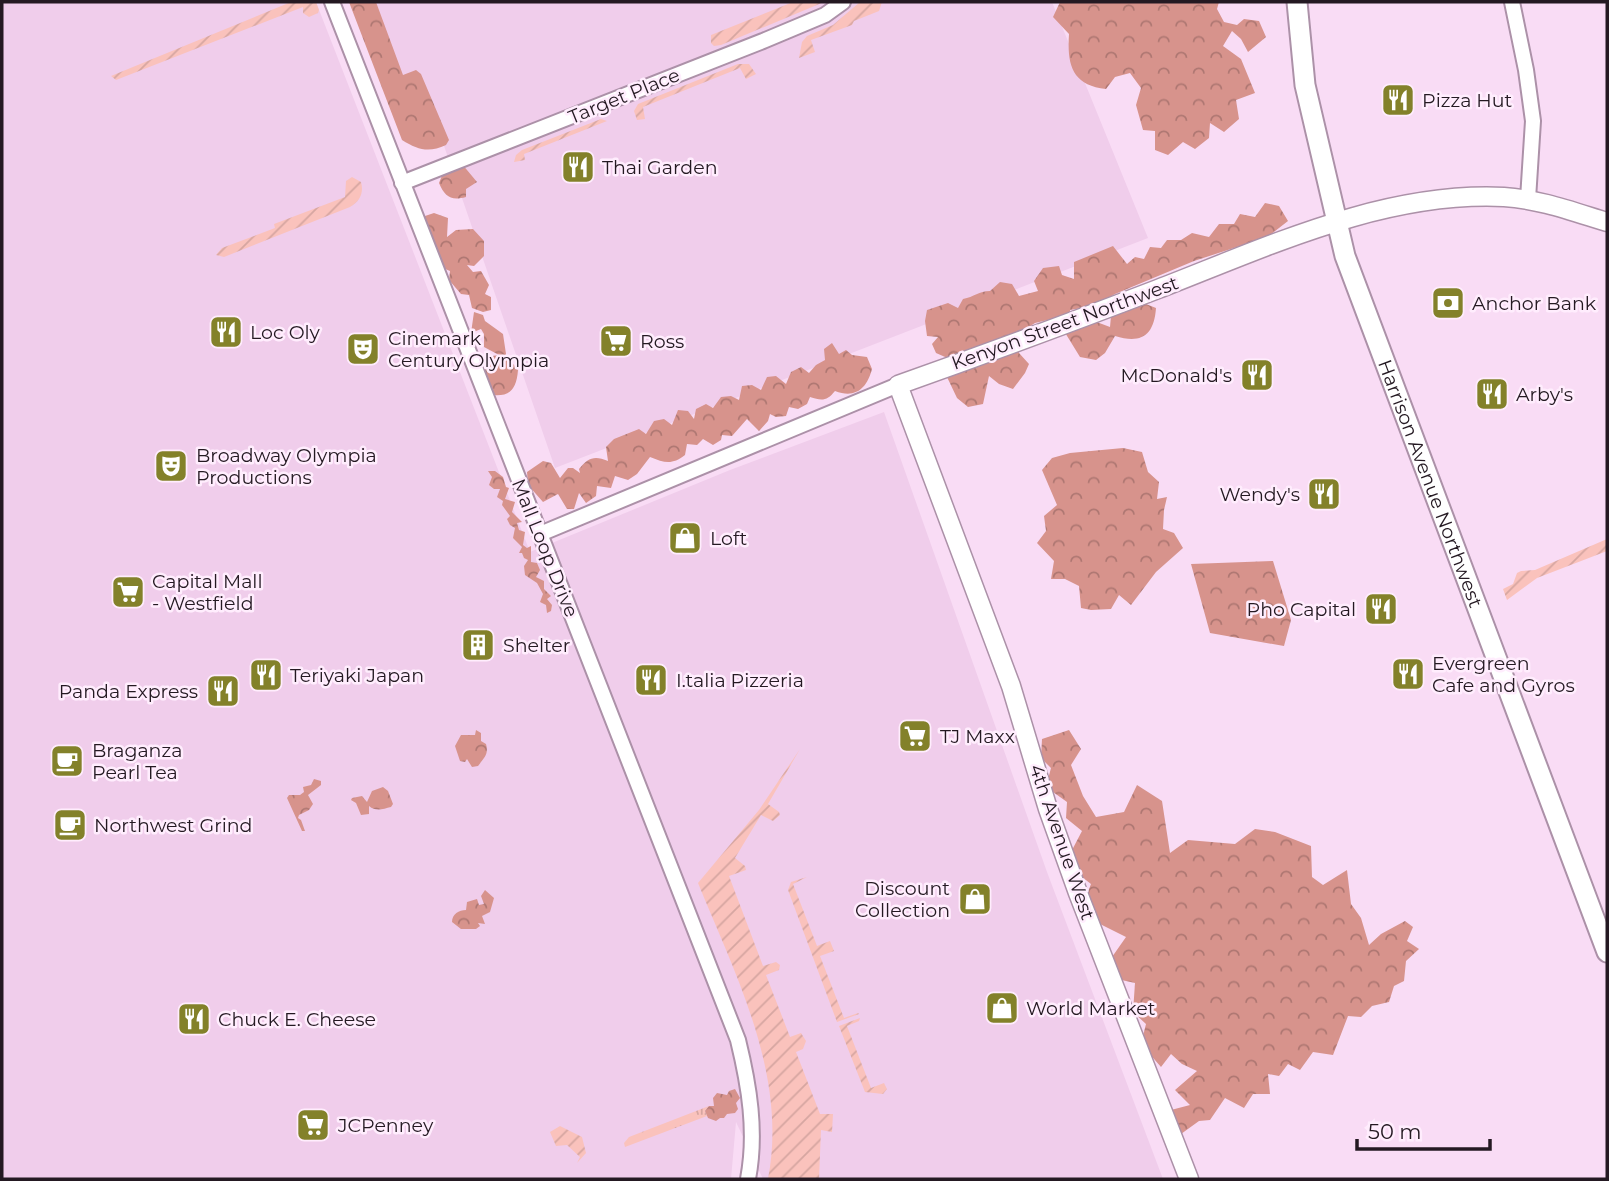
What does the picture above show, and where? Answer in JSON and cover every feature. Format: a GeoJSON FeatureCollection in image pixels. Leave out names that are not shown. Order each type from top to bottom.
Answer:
{"type":"FeatureCollection","features":[{"type":"Feature","properties":{"kind":"main road","name":"Harrison Avenue Northwest"},"geometry":{"type":"LineString","coordinates":[[1297,2],[1305,85],[1350,267],[1607,953]]}},
{"type":"Feature","properties":{"kind":"street","name":"Mall Loop Drive"},"geometry":{"type":"LineString","coordinates":[[332,2],[738,1040],[752,1109],[748,1179]]}},
{"type":"Feature","properties":{"kind":"street","name":"Target Place"},"geometry":{"type":"LineString","coordinates":[[402,183],[763,41],[825,15],[843,2]]}},
{"type":"Feature","properties":{"kind":"street"},"geometry":{"type":"LineString","coordinates":[[1512,2],[1534,121],[1528,199]]}},
{"type":"Feature","properties":{"kind":"street","name":"Kenyon Street Northwest"},"geometry":{"type":"LineString","coordinates":[[540,534],[898,385],[1301,234],[1375,212],[1429,201],[1478,197],[1528,199],[1607,222]]}},
{"type":"Feature","properties":{"kind":"street","name":"4th Avenue West"},"geometry":{"type":"LineString","coordinates":[[898,385],[1011,686],[1048,809],[1078,893],[1189,1179]]}},
{"type":"Feature","properties":{"kind":"shaded area"},"geometry":{"type":"Polygon","coordinates":[[[2,2],[316,2],[530,552],[730,470],[884,412],[1047,872],[1163,1179],[763,1179],[736,1122],[731,1179],[2,1179],[2,2]]]}},
{"type":"Feature","properties":{"kind":"shaded area"},"geometry":{"type":"Polygon","coordinates":[[[372,2],[1052,2],[1148,238],[555,468],[442,140],[397,77],[372,2]]]}},
{"type":"Feature","properties":{"kind":"green space"},"geometry":{"type":"Polygon","coordinates":[[[291,2],[316,2],[318,13],[309,17],[303,13],[303,7],[116,80],[111,76],[291,2]]]}},
{"type":"Feature","properties":{"kind":"green space"},"geometry":{"type":"Polygon","coordinates":[[[349,2],[376,2],[403,75],[416,70],[421,74],[449,140],[446,145],[424,149],[402,140],[349,2]]]}},
{"type":"Feature","properties":{"kind":"green space"},"geometry":{"type":"Polygon","coordinates":[[[793,2],[824,2],[721,45],[714,46],[711,43],[711,35],[793,2]]]}},
{"type":"Feature","properties":{"kind":"green space"},"geometry":{"type":"Polygon","coordinates":[[[860,2],[882,2],[879,11],[854,21],[852,25],[811,40],[815,52],[799,58],[802,42],[807,36],[833,25],[860,2]]]}},
{"type":"Feature","properties":{"kind":"green space"},"geometry":{"type":"Polygon","coordinates":[[[1060,2],[1219,2],[1217,9],[1224,22],[1237,25],[1244,19],[1259,21],[1266,37],[1248,52],[1241,39],[1232,31],[1223,46],[1241,59],[1255,93],[1236,100],[1239,119],[1224,132],[1210,123],[1209,138],[1195,149],[1183,142],[1168,155],[1155,150],[1155,131],[1143,130],[1136,105],[1141,88],[1130,73],[1115,77],[1106,89],[1086,83],[1074,72],[1069,55],[1069,34],[1053,17],[1060,2]]]}},
{"type":"Feature","properties":{"kind":"green space"},"geometry":{"type":"Polygon","coordinates":[[[738,64],[749,64],[756,74],[746,79],[740,68],[643,107],[645,119],[637,120],[634,111],[638,104],[738,64]]]}},
{"type":"Feature","properties":{"kind":"green space"},"geometry":{"type":"Polygon","coordinates":[[[601,119],[607,121],[524,154],[525,160],[514,162],[516,155],[522,150],[601,119]]]}},
{"type":"Feature","properties":{"kind":"green space"},"geometry":{"type":"Polygon","coordinates":[[[462,164],[477,182],[466,189],[466,197],[452,198],[446,195],[439,183],[443,173],[462,164]]]}},
{"type":"Feature","properties":{"kind":"green space"},"geometry":{"type":"Polygon","coordinates":[[[352,177],[361,182],[362,190],[359,199],[350,207],[224,257],[216,255],[222,248],[275,228],[274,224],[345,197],[346,181],[352,177]]]}},
{"type":"Feature","properties":{"kind":"green space"},"geometry":{"type":"Polygon","coordinates":[[[1265,203],[1279,206],[1288,221],[1261,242],[1194,261],[1115,294],[1094,306],[1070,310],[1071,328],[1094,321],[1110,327],[1111,316],[1123,295],[1156,308],[1152,325],[1144,336],[1132,339],[1115,336],[1105,353],[1096,360],[1080,357],[1056,318],[1035,323],[1017,335],[1019,353],[1029,364],[1013,389],[999,384],[989,376],[983,404],[968,407],[957,398],[947,377],[952,360],[936,353],[932,344],[938,337],[927,336],[927,310],[948,303],[958,308],[963,299],[990,291],[1000,282],[1012,284],[1019,296],[1038,291],[1034,281],[1043,268],[1059,266],[1062,275],[1074,279],[1074,262],[1113,246],[1127,264],[1135,257],[1144,259],[1150,247],[1161,248],[1167,240],[1181,240],[1192,233],[1209,237],[1219,224],[1234,224],[1240,214],[1255,217],[1265,203]]]}},
{"type":"Feature","properties":{"kind":"green space"},"geometry":{"type":"Polygon","coordinates":[[[434,213],[448,218],[447,237],[456,230],[473,229],[484,241],[484,256],[474,266],[467,265],[473,272],[481,271],[489,285],[485,294],[491,297],[491,310],[483,312],[472,308],[469,295],[461,294],[449,280],[450,271],[431,263],[422,217],[434,213]]]}},
{"type":"Feature","properties":{"kind":"green space"},"geometry":{"type":"Polygon","coordinates":[[[474,312],[483,315],[485,321],[503,334],[505,357],[518,370],[514,386],[507,394],[480,393],[481,364],[486,357],[499,355],[484,347],[484,334],[481,329],[471,333],[474,312]]]}},
{"type":"Feature","properties":{"kind":"green space"},"geometry":{"type":"Polygon","coordinates":[[[832,343],[839,354],[846,350],[852,355],[867,357],[872,369],[867,382],[855,393],[835,391],[824,399],[810,397],[807,404],[798,409],[789,407],[786,416],[776,417],[770,414],[768,421],[759,431],[747,419],[732,436],[722,435],[721,440],[713,445],[703,439],[697,445],[687,444],[685,455],[672,462],[650,457],[637,474],[628,480],[615,476],[611,488],[597,486],[596,496],[586,503],[579,493],[574,509],[567,509],[558,494],[543,502],[528,485],[527,472],[543,461],[551,463],[560,478],[568,468],[580,473],[579,469],[585,462],[592,459],[608,461],[606,447],[614,439],[639,429],[646,434],[654,421],[664,419],[672,425],[678,410],[688,411],[694,419],[696,409],[706,404],[713,408],[721,397],[731,396],[739,400],[742,386],[752,385],[761,390],[767,377],[776,376],[786,384],[791,372],[801,367],[809,373],[825,360],[824,349],[832,343]]]}},
{"type":"Feature","properties":{"kind":"green space"},"geometry":{"type":"Polygon","coordinates":[[[1123,448],[1142,452],[1148,472],[1159,482],[1157,499],[1167,497],[1163,529],[1174,533],[1183,548],[1156,572],[1131,605],[1119,595],[1111,609],[1081,608],[1079,586],[1065,579],[1051,579],[1054,561],[1037,543],[1046,531],[1044,516],[1057,505],[1042,470],[1052,458],[1070,453],[1123,448]]]}},
{"type":"Feature","properties":{"kind":"green space"},"geometry":{"type":"Polygon","coordinates":[[[488,471],[495,471],[503,477],[506,487],[509,488],[505,499],[515,502],[512,512],[522,522],[517,523],[519,530],[525,532],[523,545],[527,548],[531,546],[531,562],[537,563],[540,570],[536,577],[544,581],[544,589],[551,596],[547,599],[552,605],[551,611],[547,613],[546,605],[540,602],[543,594],[537,583],[525,575],[524,566],[528,560],[519,553],[522,547],[513,538],[515,528],[507,519],[510,516],[502,505],[503,501],[497,497],[500,489],[489,485],[492,477],[488,471]]]}},
{"type":"Feature","properties":{"kind":"green space"},"geometry":{"type":"Polygon","coordinates":[[[1607,539],[1607,551],[1537,578],[1507,600],[1503,589],[1513,584],[1517,573],[1535,570],[1607,539]]]}},
{"type":"Feature","properties":{"kind":"green space"},"geometry":{"type":"Polygon","coordinates":[[[1273,561],[1291,620],[1284,646],[1210,633],[1191,564],[1273,561]]]}},
{"type":"Feature","properties":{"kind":"green space"},"geometry":{"type":"Polygon","coordinates":[[[476,730],[481,733],[481,741],[486,744],[487,751],[478,766],[472,767],[467,759],[465,762],[460,761],[455,746],[461,735],[475,735],[476,730]]]}},
{"type":"Feature","properties":{"kind":"green space"},"geometry":{"type":"Polygon","coordinates":[[[1069,730],[1081,749],[1071,765],[1083,796],[1096,817],[1124,812],[1137,785],[1162,801],[1170,853],[1188,840],[1235,844],[1255,829],[1275,832],[1311,846],[1312,877],[1323,885],[1347,870],[1351,904],[1361,918],[1369,945],[1381,934],[1405,921],[1413,927],[1407,941],[1419,949],[1406,961],[1404,981],[1394,986],[1389,1002],[1372,1006],[1361,1017],[1348,1016],[1333,1055],[1313,1052],[1300,1070],[1288,1064],[1279,1076],[1268,1074],[1270,1094],[1253,1094],[1244,1108],[1225,1098],[1210,1120],[1199,1121],[1181,1134],[1171,1123],[1171,1110],[1190,1105],[1175,1090],[1197,1071],[1182,1064],[1171,1054],[1161,1067],[1141,1044],[1146,1024],[1133,1012],[1135,983],[1117,979],[1112,957],[1126,937],[1096,922],[1086,897],[1091,884],[1082,877],[1071,852],[1082,831],[1066,818],[1067,802],[1046,787],[1051,768],[1041,758],[1042,739],[1069,730]]]}},
{"type":"Feature","properties":{"kind":"green space"},"geometry":{"type":"Polygon","coordinates":[[[800,749],[768,804],[780,815],[773,821],[761,815],[735,858],[746,870],[729,876],[763,966],[776,962],[780,965],[779,970],[766,975],[790,1037],[801,1033],[806,1041],[803,1049],[796,1052],[820,1114],[833,1114],[832,1132],[821,1130],[819,1179],[768,1179],[772,1141],[771,1102],[765,1065],[742,990],[698,883],[759,810],[800,749]]]}},
{"type":"Feature","properties":{"kind":"green space"},"geometry":{"type":"Polygon","coordinates":[[[314,779],[321,781],[321,785],[308,795],[313,804],[309,810],[299,815],[305,831],[302,831],[287,798],[289,795],[300,795],[304,792],[303,787],[311,785],[314,779]]]}},
{"type":"Feature","properties":{"kind":"green space"},"geometry":{"type":"Polygon","coordinates":[[[383,787],[388,791],[393,804],[391,807],[377,809],[369,806],[369,814],[361,815],[352,798],[362,796],[367,802],[372,791],[383,787]]]}},
{"type":"Feature","properties":{"kind":"green space"},"geometry":{"type":"Polygon","coordinates":[[[807,877],[793,884],[817,946],[830,941],[834,951],[820,956],[844,1018],[859,1014],[837,1022],[788,890],[791,882],[807,877]]]}},
{"type":"Feature","properties":{"kind":"green space"},"geometry":{"type":"Polygon","coordinates":[[[485,890],[494,898],[490,912],[482,916],[485,924],[478,923],[480,926],[476,929],[461,929],[452,922],[456,913],[466,910],[467,902],[477,899],[479,905],[484,904],[481,896],[485,890]]]}},
{"type":"Feature","properties":{"kind":"green space"},"geometry":{"type":"Polygon","coordinates":[[[860,1018],[847,1026],[871,1088],[884,1083],[887,1089],[883,1094],[865,1092],[839,1026],[860,1018]]]}},
{"type":"Feature","properties":{"kind":"green space"},"geometry":{"type":"Polygon","coordinates":[[[735,1089],[740,1098],[736,1103],[738,1109],[735,1113],[727,1114],[716,1121],[708,1118],[705,1111],[709,1106],[714,1106],[713,1098],[717,1093],[727,1095],[735,1089]]]}},
{"type":"Feature","properties":{"kind":"green space"},"geometry":{"type":"Polygon","coordinates":[[[709,1106],[705,1111],[707,1116],[625,1147],[624,1143],[629,1137],[709,1106]]]}},
{"type":"Feature","properties":{"kind":"green space"},"geometry":{"type":"Polygon","coordinates":[[[560,1126],[582,1137],[586,1153],[577,1163],[580,1157],[567,1145],[556,1146],[550,1132],[560,1126]]]}},
{"type":"Feature","properties":{"kind":"place","name":"Pizza Hut"},"geometry":{"type":"Point","coordinates":[1398,100]}},
{"type":"Feature","properties":{"kind":"place","name":"Thai Garden"},"geometry":{"type":"Point","coordinates":[578,167]}},
{"type":"Feature","properties":{"kind":"place","name":"Anchor Bank"},"geometry":{"type":"Point","coordinates":[1448,303]}},
{"type":"Feature","properties":{"kind":"place","name":"Loc Oly"},"geometry":{"type":"Point","coordinates":[226,332]}},
{"type":"Feature","properties":{"kind":"place","name":"Ross"},"geometry":{"type":"Point","coordinates":[616,341]}},
{"type":"Feature","properties":{"kind":"place","name":"Cinemark Century Olympia"},"geometry":{"type":"Point","coordinates":[363,349]}},
{"type":"Feature","properties":{"kind":"place","name":"McDonald's"},"geometry":{"type":"Point","coordinates":[1257,375]}},
{"type":"Feature","properties":{"kind":"place","name":"Arby's"},"geometry":{"type":"Point","coordinates":[1492,394]}},
{"type":"Feature","properties":{"kind":"place","name":"Broadway Olympia Productions"},"geometry":{"type":"Point","coordinates":[171,466]}},
{"type":"Feature","properties":{"kind":"place","name":"Wendy's"},"geometry":{"type":"Point","coordinates":[1324,494]}},
{"type":"Feature","properties":{"kind":"place","name":"Loft"},"geometry":{"type":"Point","coordinates":[685,538]}},
{"type":"Feature","properties":{"kind":"place","name":"Capital Mall - Westfield"},"geometry":{"type":"Point","coordinates":[128,592]}},
{"type":"Feature","properties":{"kind":"place","name":"Pho Capital"},"geometry":{"type":"Point","coordinates":[1381,609]}},
{"type":"Feature","properties":{"kind":"place","name":"Shelter"},"geometry":{"type":"Point","coordinates":[478,645]}},
{"type":"Feature","properties":{"kind":"place","name":"Evergreen Cafe and Gyros"},"geometry":{"type":"Point","coordinates":[1408,674]}},
{"type":"Feature","properties":{"kind":"place","name":"Teriyaki Japan"},"geometry":{"type":"Point","coordinates":[266,675]}},
{"type":"Feature","properties":{"kind":"place","name":"I.talia Pizzeria"},"geometry":{"type":"Point","coordinates":[651,680]}},
{"type":"Feature","properties":{"kind":"place","name":"Panda Express"},"geometry":{"type":"Point","coordinates":[223,691]}},
{"type":"Feature","properties":{"kind":"place","name":"TJ Maxx"},"geometry":{"type":"Point","coordinates":[915,736]}},
{"type":"Feature","properties":{"kind":"place","name":"Braganza Pearl Tea"},"geometry":{"type":"Point","coordinates":[67,761]}},
{"type":"Feature","properties":{"kind":"place","name":"Northwest Grind"},"geometry":{"type":"Point","coordinates":[70,825]}},
{"type":"Feature","properties":{"kind":"place","name":"Discount Collection"},"geometry":{"type":"Point","coordinates":[975,899]}},
{"type":"Feature","properties":{"kind":"place","name":"World Market"},"geometry":{"type":"Point","coordinates":[1002,1008]}},
{"type":"Feature","properties":{"kind":"place","name":"Chuck E. Cheese"},"geometry":{"type":"Point","coordinates":[194,1019]}},
{"type":"Feature","properties":{"kind":"place","name":"JCPenney"},"geometry":{"type":"Point","coordinates":[313,1125]}}]}
